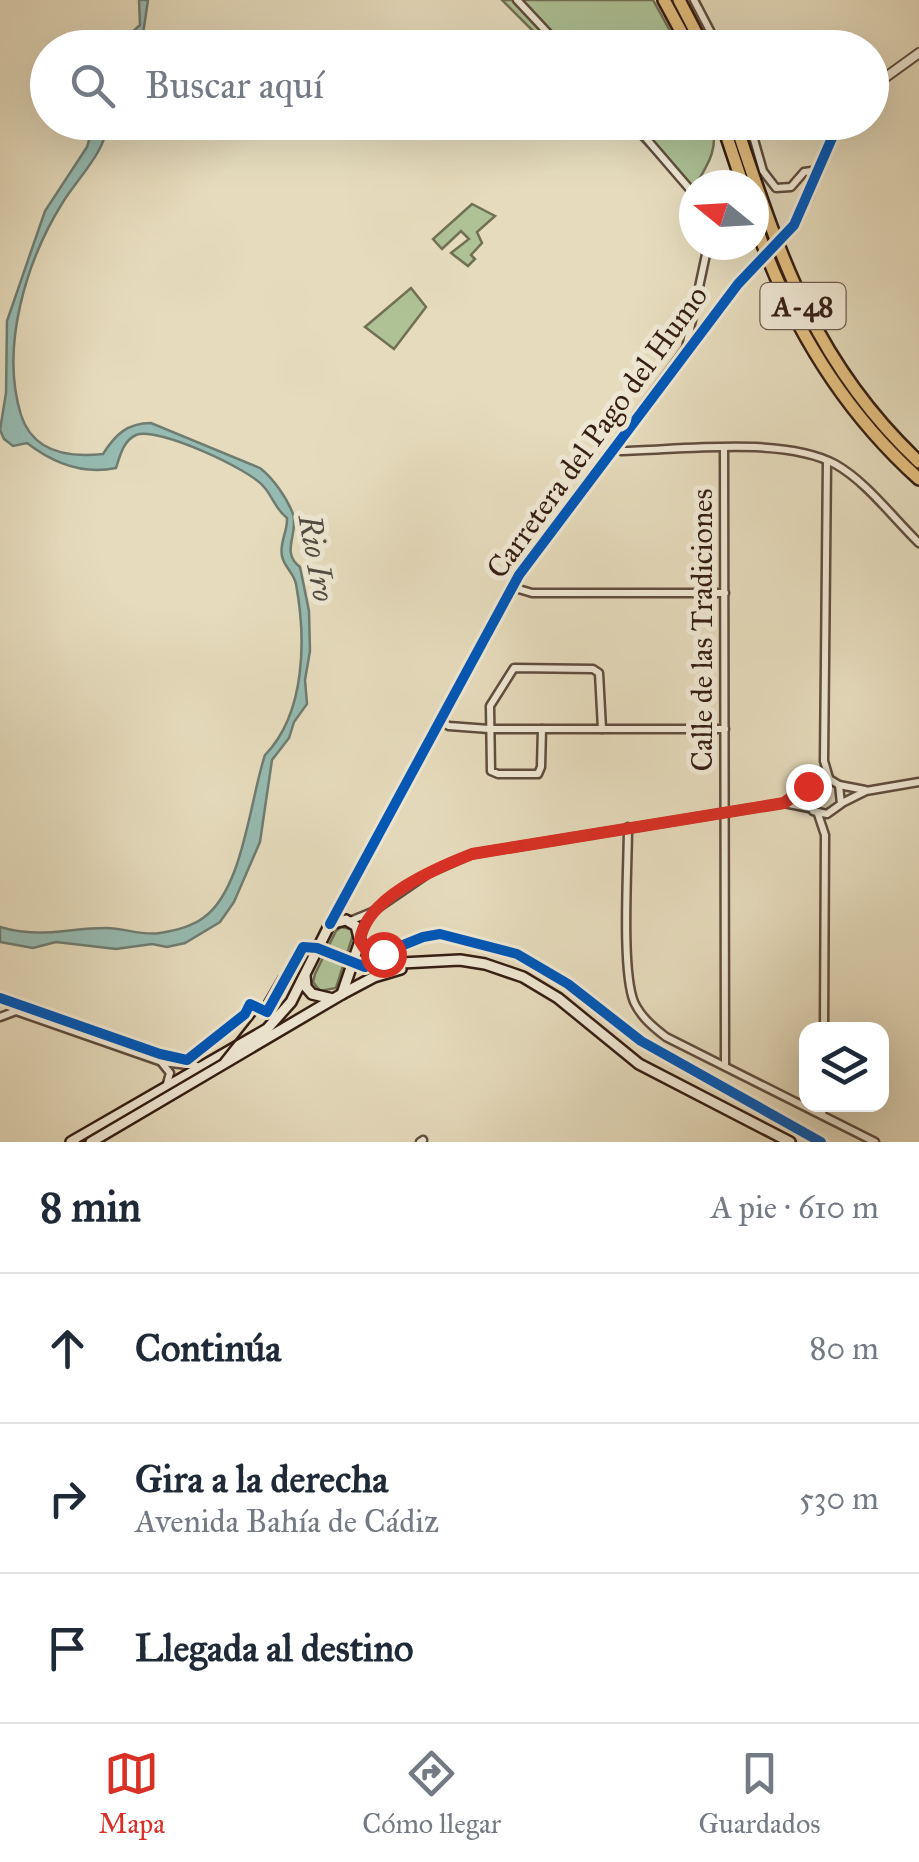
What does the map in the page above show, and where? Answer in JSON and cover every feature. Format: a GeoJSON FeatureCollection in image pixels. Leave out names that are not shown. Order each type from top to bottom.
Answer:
{"type":"FeatureCollection","features":[{"type":"Feature","properties":{"kind":"highway"},"geometry":{"type":"LineString","coordinates":[[664,0],[680,30]]}},
{"type":"Feature","properties":{"kind":"highway"},"geometry":{"type":"LineString","coordinates":[[679,0],[695,30]]}},
{"type":"Feature","properties":{"kind":"highway"},"geometry":{"type":"LineString","coordinates":[[728,140],[737,170]]}},
{"type":"Feature","properties":{"kind":"highway","name":"A-48"},"geometry":{"type":"LineString","coordinates":[[741,140],[778,249],[811,321],[858,395],[919,462]]}},
{"type":"Feature","properties":{"kind":"highway","name":"A-48"},"geometry":{"type":"LineString","coordinates":[[769,259],[786,303],[823,367],[872,432],[919,479]]}},
{"type":"Feature","properties":{"kind":"main road"},"geometry":{"type":"LineString","coordinates":[[71,1142],[267,1029],[280,1018],[330,924],[348,920],[368,956],[377,963],[472,962],[523,977],[558,998],[639,1064],[790,1142]]}},
{"type":"Feature","properties":{"kind":"main road"},"geometry":{"type":"LineString","coordinates":[[337,996],[360,938]]}},
{"type":"Feature","properties":{"kind":"main road"},"geometry":{"type":"LineString","coordinates":[[92,1142],[337,996],[417,963]]}},
{"type":"Feature","properties":{"kind":"main road"},"geometry":{"type":"LineString","coordinates":[[306,972],[306,987],[312,994],[337,996]]}},
{"type":"Feature","properties":{"kind":"street"},"geometry":{"type":"LineString","coordinates":[[517,0],[545,30]]}},
{"type":"Feature","properties":{"kind":"street"},"geometry":{"type":"LineString","coordinates":[[694,0],[710,30]]}},
{"type":"Feature","properties":{"kind":"street"},"geometry":{"type":"LineString","coordinates":[[889,75],[919,53]]}},
{"type":"Feature","properties":{"kind":"street"},"geometry":{"type":"LineString","coordinates":[[648,140],[679,177]]}},
{"type":"Feature","properties":{"kind":"street"},"geometry":{"type":"LineString","coordinates":[[754,140],[763,170],[776,188],[791,187],[804,172],[819,170],[832,140]]}},
{"type":"Feature","properties":{"kind":"street","name":"Carretera del Pago del Humo"},"geometry":{"type":"LineString","coordinates":[[330,924],[512,587],[625,441],[686,349],[755,264],[786,235],[819,170]]}},
{"type":"Feature","properties":{"kind":"street"},"geometry":{"type":"LineString","coordinates":[[686,349],[705,260]]}},
{"type":"Feature","properties":{"kind":"street"},"geometry":{"type":"LineString","coordinates":[[625,441],[637,450]]}},
{"type":"Feature","properties":{"kind":"street","name":"Calle de las Tradiciones"},"geometry":{"type":"LineString","coordinates":[[724,448],[725,1064]]}},
{"type":"Feature","properties":{"kind":"street"},"geometry":{"type":"LineString","coordinates":[[618,450],[795,451],[827,461],[847,473],[919,544]]}},
{"type":"Feature","properties":{"kind":"street"},"geometry":{"type":"LineString","coordinates":[[827,461],[824,761],[830,778],[839,785],[866,791]]}},
{"type":"Feature","properties":{"kind":"street"},"geometry":{"type":"LineString","coordinates":[[512,587],[532,593],[725,593]]}},
{"type":"Feature","properties":{"kind":"street"},"geometry":{"type":"LineString","coordinates":[[542,728],[538,774],[498,774],[490,768],[492,702],[509,672],[517,667],[594,669],[599,673],[602,729]]}},
{"type":"Feature","properties":{"kind":"street"},"geometry":{"type":"LineString","coordinates":[[440,720],[449,726],[490,729],[725,728]]}},
{"type":"Feature","properties":{"kind":"street"},"geometry":{"type":"LineString","coordinates":[[816,780],[824,761]]}},
{"type":"Feature","properties":{"kind":"street"},"geometry":{"type":"LineString","coordinates":[[784,803],[816,780],[830,778]]}},
{"type":"Feature","properties":{"kind":"street"},"geometry":{"type":"LineString","coordinates":[[824,835],[833,812],[841,804],[866,791],[919,782]]}},
{"type":"Feature","properties":{"kind":"street"},"geometry":{"type":"LineString","coordinates":[[839,785],[841,804]]}},
{"type":"Feature","properties":{"kind":"street"},"geometry":{"type":"LineString","coordinates":[[808,786],[805,797],[810,808]]}},
{"type":"Feature","properties":{"kind":"street"},"geometry":{"type":"LineString","coordinates":[[344,898],[342,911],[348,920],[372,912],[429,873],[472,854],[784,803],[810,808],[818,814],[824,835],[824,1022]]}},
{"type":"Feature","properties":{"kind":"street"},"geometry":{"type":"LineString","coordinates":[[818,814],[833,812]]}},
{"type":"Feature","properties":{"kind":"street"},"geometry":{"type":"LineString","coordinates":[[628,827],[628,976],[642,1016],[666,1037],[876,1142]]}},
{"type":"Feature","properties":{"kind":"street"},"geometry":{"type":"LineString","coordinates":[[360,938],[372,912]]}},
{"type":"Feature","properties":{"kind":"street"},"geometry":{"type":"LineString","coordinates":[[0,1017],[16,1010],[162,1062],[186,1067],[208,1064]]}},
{"type":"Feature","properties":{"kind":"street"},"geometry":{"type":"LineString","coordinates":[[162,1062],[170,1073],[166,1089]]}},
{"type":"Feature","properties":{"kind":"green space"},"geometry":{"type":"Polygon","coordinates":[[[502,0],[653,0],[670,30],[532,30],[502,0]]]}},
{"type":"Feature","properties":{"kind":"green space"},"geometry":{"type":"Polygon","coordinates":[[[641,140],[714,140],[706,167],[679,170],[679,178],[641,140]]]}},
{"type":"Feature","properties":{"kind":"green space"},"geometry":{"type":"Polygon","coordinates":[[[472,204],[495,216],[477,232],[482,243],[471,255],[475,259],[468,266],[451,253],[469,239],[461,231],[442,249],[433,239],[472,204]]]}},
{"type":"Feature","properties":{"kind":"green space"},"geometry":{"type":"Polygon","coordinates":[[[411,288],[426,307],[394,349],[365,327],[411,288]]]}},
{"type":"Feature","properties":{"kind":"green space"},"geometry":{"type":"Polygon","coordinates":[[[341,927],[351,929],[353,935],[336,988],[320,991],[313,982],[315,974],[341,927]]]}},
{"type":"Feature","properties":{"kind":"water"},"geometry":{"type":"Polygon","coordinates":[[[139,0],[148,0],[144,30],[135,30],[140,25],[139,0]]]}},
{"type":"Feature","properties":{"kind":"water"},"geometry":{"type":"Polygon","coordinates":[[[89,140],[104,140],[50,225],[20,305],[14,361],[21,415],[43,445],[65,453],[103,454],[122,431],[151,423],[260,468],[279,489],[293,514],[291,555],[300,567],[309,611],[307,704],[272,760],[260,842],[234,902],[220,922],[185,943],[167,947],[152,944],[116,949],[56,942],[33,948],[0,942],[0,927],[28,932],[106,928],[160,933],[203,918],[217,905],[236,866],[265,755],[289,718],[300,674],[301,628],[296,584],[281,551],[287,518],[255,479],[202,451],[147,434],[136,435],[125,445],[116,468],[92,470],[58,462],[27,443],[13,446],[0,430],[6,393],[7,321],[45,211],[89,140]]]}},
{"type":"Feature","properties":{"kind":"tram line"},"geometry":{"type":"LineString","coordinates":[[80,1142],[220,1060],[258,1012],[279,976]]}},
{"type":"Feature","properties":{"kind":"cycle path"},"geometry":{"type":"LineString","coordinates":[[330,924],[519,575],[738,284],[794,225],[831,140]]}},
{"type":"Feature","properties":{"kind":"cycle path"},"geometry":{"type":"LineString","coordinates":[[0,998],[187,1060],[245,1014],[250,1004],[267,1012],[303,947],[317,948],[365,967],[391,950],[440,934],[517,954],[568,984],[641,1041],[821,1142]]}},
{"type":"Feature","properties":{"kind":"route"},"geometry":{"type":"LineString","coordinates":[[383,954],[373,961],[360,941],[362,928],[372,912],[444,864],[494,848],[784,803],[808,786]]}},
{"type":"Feature","properties":{"kind":"water label","name":"Rio Iro"},"geometry":{"type":"Point","coordinates":[317,558]}}]}
